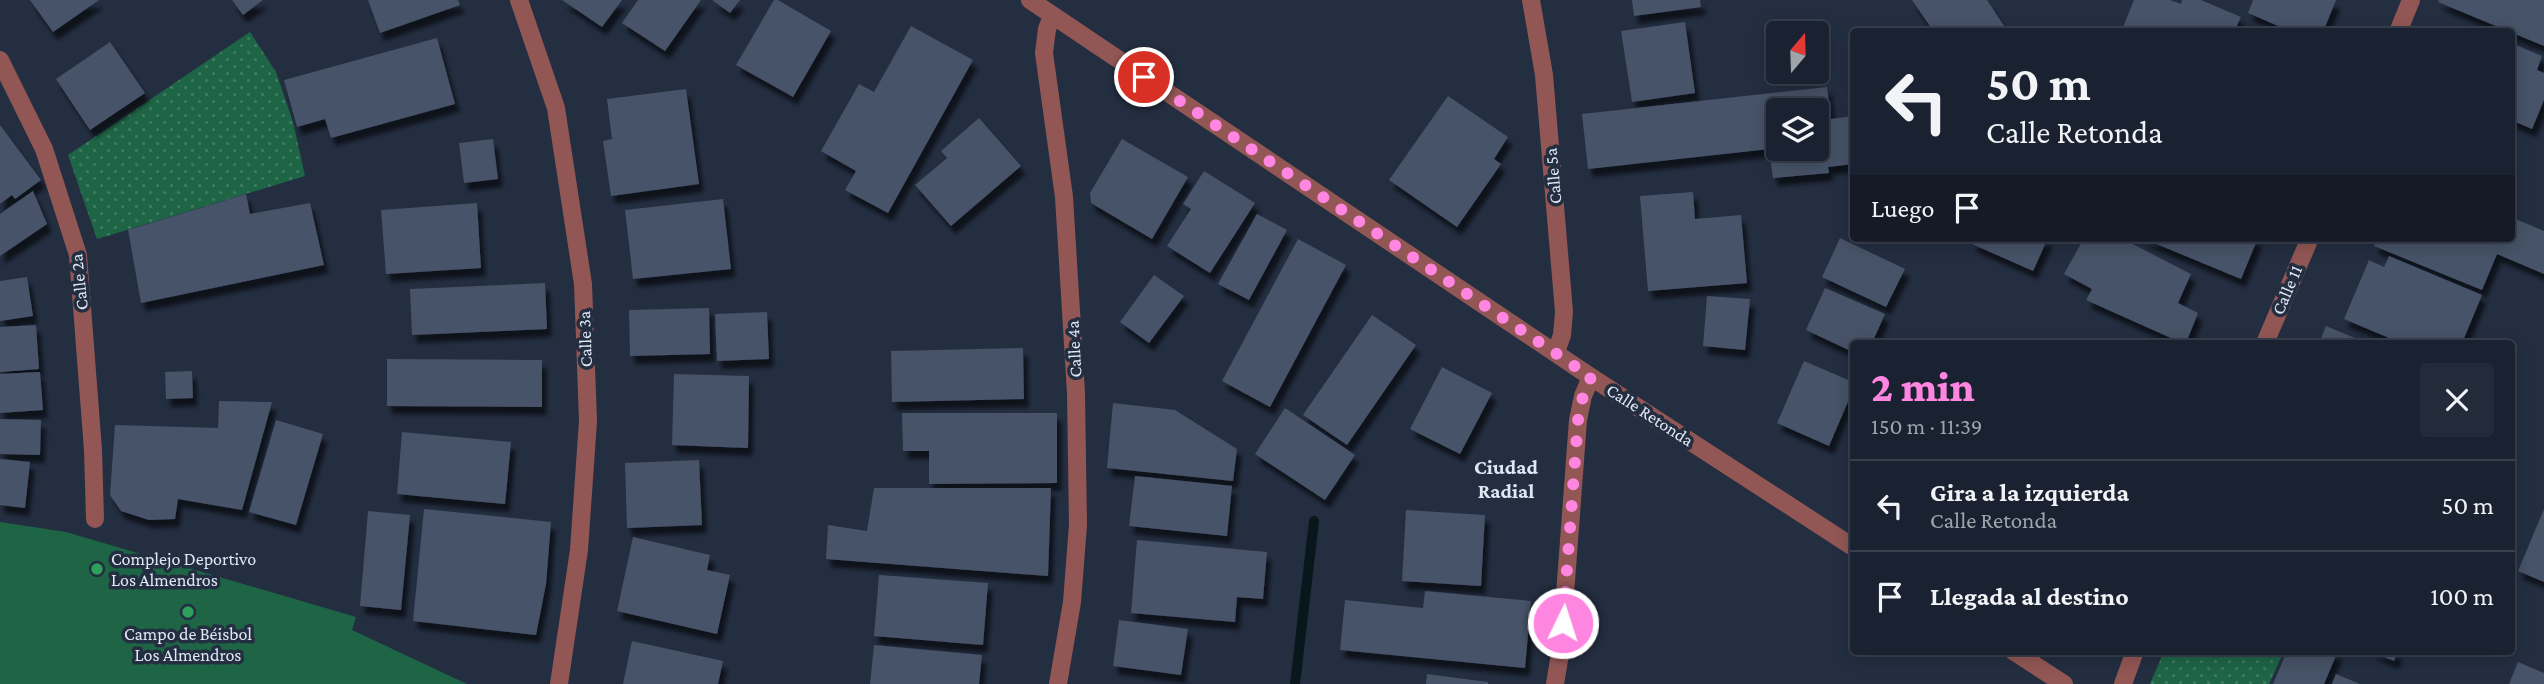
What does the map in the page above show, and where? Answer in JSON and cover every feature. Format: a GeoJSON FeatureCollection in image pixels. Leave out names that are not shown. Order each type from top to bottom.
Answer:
{"type":"FeatureCollection","features":[{"type":"Feature","properties":{"kind":"street","name":"Calle 3a"},"geometry":{"type":"LineString","coordinates":[[519,0],[556,108],[583,284],[589,421],[579,550],[559,684]]}},
{"type":"Feature","properties":{"kind":"street","name":"Calle Retonda"},"geometry":{"type":"LineString","coordinates":[[1030,0],[1591,377],[1850,545]]}},
{"type":"Feature","properties":{"kind":"street","name":"Calle 5a"},"geometry":{"type":"LineString","coordinates":[[1531,0],[1544,75],[1564,312],[1562,335],[1556,352]]}},
{"type":"Feature","properties":{"kind":"street"},"geometry":{"type":"LineString","coordinates":[[2400,28],[2411,0]]}},
{"type":"Feature","properties":{"kind":"street","name":"Calle 4a"},"geometry":{"type":"LineString","coordinates":[[1052,16],[1044,52],[1064,197],[1076,393],[1078,525],[1072,602],[1058,684]]}},
{"type":"Feature","properties":{"kind":"street","name":"Calle 2a"},"geometry":{"type":"LineString","coordinates":[[0,60],[44,149],[78,255],[93,450],[95,519]]}},
{"type":"Feature","properties":{"kind":"street","name":"Calle 11"},"geometry":{"type":"LineString","coordinates":[[2266,340],[2308,242]]}},
{"type":"Feature","properties":{"kind":"street"},"geometry":{"type":"LineString","coordinates":[[1555,684],[1561,648],[1578,420],[1583,396],[1591,377]]}},
{"type":"Feature","properties":{"kind":"street"},"geometry":{"type":"LineString","coordinates":[[2019,655],[2064,684]]}},
{"type":"Feature","properties":{"kind":"street"},"geometry":{"type":"LineString","coordinates":[[2123,684],[2134,655]]}},
{"type":"Feature","properties":{"kind":"green space"},"geometry":{"type":"Polygon","coordinates":[[[250,32],[276,72],[293,122],[305,176],[97,239],[68,155],[250,32]]]}},
{"type":"Feature","properties":{"kind":"green space","name":"Complejo Deportivo Los Almendros"},"geometry":{"type":"Polygon","coordinates":[[[0,522],[66,532],[356,617],[352,630],[467,684],[0,684],[0,522]]]}},
{"type":"Feature","properties":{"kind":"green space"},"geometry":{"type":"Polygon","coordinates":[[[2162,655],[2282,655],[2269,684],[2150,684],[2162,655]]]}},
{"type":"Feature","properties":{"kind":"building"},"geometry":{"type":"Polygon","coordinates":[[[30,0],[99,0],[53,32],[30,0]]]}},
{"type":"Feature","properties":{"kind":"building"},"geometry":{"type":"Polygon","coordinates":[[[232,0],[263,0],[243,15],[232,0]]]}},
{"type":"Feature","properties":{"kind":"building"},"geometry":{"type":"Polygon","coordinates":[[[368,0],[458,0],[460,5],[380,33],[368,0]]]}},
{"type":"Feature","properties":{"kind":"building"},"geometry":{"type":"Polygon","coordinates":[[[562,0],[622,0],[602,27],[562,0]]]}},
{"type":"Feature","properties":{"kind":"building"},"geometry":{"type":"Polygon","coordinates":[[[638,0],[701,0],[665,51],[622,23],[638,0]]]}},
{"type":"Feature","properties":{"kind":"building"},"geometry":{"type":"Polygon","coordinates":[[[712,0],[740,0],[730,13],[712,0]]]}},
{"type":"Feature","properties":{"kind":"building"},"geometry":{"type":"Polygon","coordinates":[[[774,0],[831,31],[793,97],[736,65],[774,0]]]}},
{"type":"Feature","properties":{"kind":"building"},"geometry":{"type":"Polygon","coordinates":[[[1632,0],[1700,0],[1701,7],[1634,16],[1632,0]]]}},
{"type":"Feature","properties":{"kind":"building"},"geometry":{"type":"Polygon","coordinates":[[[1912,0],[1987,0],[2005,28],[1931,28],[1912,0]]]}},
{"type":"Feature","properties":{"kind":"building"},"geometry":{"type":"Polygon","coordinates":[[[2134,0],[2170,0],[2181,4],[2182,0],[2201,0],[2241,17],[2236,28],[2123,28],[2134,0]]]}},
{"type":"Feature","properties":{"kind":"building"},"geometry":{"type":"Polygon","coordinates":[[[2253,0],[2336,0],[2325,28],[2283,28],[2248,13],[2253,0]]]}},
{"type":"Feature","properties":{"kind":"building"},"geometry":{"type":"Polygon","coordinates":[[[2544,0],[2544,46],[2515,34],[2515,28],[2501,28],[2438,2],[2544,0]]]}},
{"type":"Feature","properties":{"kind":"building"},"geometry":{"type":"Polygon","coordinates":[[[1685,22],[1695,93],[1632,102],[1621,31],[1685,22]]]}},
{"type":"Feature","properties":{"kind":"building"},"geometry":{"type":"Polygon","coordinates":[[[911,26],[973,60],[888,213],[845,190],[856,171],[821,151],[859,84],[874,92],[911,26]]]}},
{"type":"Feature","properties":{"kind":"building"},"geometry":{"type":"Polygon","coordinates":[[[437,38],[455,104],[331,138],[325,119],[297,127],[284,80],[437,38]]]}},
{"type":"Feature","properties":{"kind":"building"},"geometry":{"type":"Polygon","coordinates":[[[110,42],[145,93],[90,130],[56,79],[110,42]]]}},
{"type":"Feature","properties":{"kind":"building"},"geometry":{"type":"Polygon","coordinates":[[[2515,45],[2542,56],[2537,70],[2544,73],[2544,100],[2532,129],[2515,122],[2515,45]]]}},
{"type":"Feature","properties":{"kind":"building"},"geometry":{"type":"Polygon","coordinates":[[[1827,87],[1828,98],[1766,98],[1766,149],[1588,169],[1582,114],[1827,87]]]}},
{"type":"Feature","properties":{"kind":"building"},"geometry":{"type":"Polygon","coordinates":[[[686,89],[699,184],[611,196],[603,141],[612,139],[607,99],[686,89]]]}},
{"type":"Feature","properties":{"kind":"building"},"geometry":{"type":"Polygon","coordinates":[[[1448,96],[1508,137],[1494,159],[1501,164],[1457,227],[1389,180],[1448,96]]]}},
{"type":"Feature","properties":{"kind":"building"},"geometry":{"type":"Polygon","coordinates":[[[1829,103],[1831,119],[1850,116],[1850,164],[1828,167],[1829,173],[1773,178],[1771,161],[1829,161],[1829,103]]]}},
{"type":"Feature","properties":{"kind":"building"},"geometry":{"type":"Polygon","coordinates":[[[979,118],[1021,166],[951,226],[915,185],[947,158],[941,151],[979,118]]]}},
{"type":"Feature","properties":{"kind":"building"},"geometry":{"type":"Polygon","coordinates":[[[0,125],[41,180],[15,199],[12,195],[0,204],[0,125]]]}},
{"type":"Feature","properties":{"kind":"building"},"geometry":{"type":"Polygon","coordinates":[[[493,139],[498,179],[464,183],[459,143],[493,139]]]}},
{"type":"Feature","properties":{"kind":"building"},"geometry":{"type":"Polygon","coordinates":[[[1122,139],[1188,177],[1152,239],[1091,203],[1090,193],[1122,139]]]}},
{"type":"Feature","properties":{"kind":"building"},"geometry":{"type":"Polygon","coordinates":[[[1204,171],[1255,203],[1210,273],[1167,246],[1191,209],[1183,204],[1204,171]]]}},
{"type":"Feature","properties":{"kind":"building"},"geometry":{"type":"Polygon","coordinates":[[[33,191],[47,224],[0,256],[0,214],[33,191]]]}},
{"type":"Feature","properties":{"kind":"building"},"geometry":{"type":"Polygon","coordinates":[[[1693,192],[1695,219],[1741,215],[1747,283],[1648,291],[1640,196],[1693,192]]]}},
{"type":"Feature","properties":{"kind":"building"},"geometry":{"type":"Polygon","coordinates":[[[246,194],[250,214],[310,203],[324,265],[141,303],[128,230],[246,194]]]}},
{"type":"Feature","properties":{"kind":"building"},"geometry":{"type":"Polygon","coordinates":[[[723,199],[731,269],[633,279],[625,210],[723,199]]]}},
{"type":"Feature","properties":{"kind":"building"},"geometry":{"type":"Polygon","coordinates":[[[477,203],[481,268],[386,274],[381,210],[477,203]]]}},
{"type":"Feature","properties":{"kind":"building"},"geometry":{"type":"Polygon","coordinates":[[[1257,214],[1287,230],[1249,300],[1218,284],[1257,214]]]}},
{"type":"Feature","properties":{"kind":"building"},"geometry":{"type":"Polygon","coordinates":[[[2515,219],[2544,231],[2544,274],[2497,254],[2482,290],[2374,246],[2376,242],[2515,242],[2515,219]]]}},
{"type":"Feature","properties":{"kind":"building"},"geometry":{"type":"Polygon","coordinates":[[[1840,238],[1905,269],[1886,307],[1822,277],[1840,238]]]}},
{"type":"Feature","properties":{"kind":"building"},"geometry":{"type":"Polygon","coordinates":[[[1298,239],[1346,265],[1270,407],[1222,381],[1298,239]]]}},
{"type":"Feature","properties":{"kind":"building"},"geometry":{"type":"Polygon","coordinates":[[[1973,242],[2046,242],[2033,271],[1973,242]]]}},
{"type":"Feature","properties":{"kind":"building"},"geometry":{"type":"Polygon","coordinates":[[[2082,242],[2129,242],[2191,274],[2178,303],[2198,313],[2187,340],[2175,340],[2086,300],[2092,289],[2064,274],[2082,242]]]}},
{"type":"Feature","properties":{"kind":"building"},"geometry":{"type":"Polygon","coordinates":[[[2152,242],[2256,242],[2241,279],[2152,242]]]}},
{"type":"Feature","properties":{"kind":"building"},"geometry":{"type":"Polygon","coordinates":[[[2389,256],[2482,295],[2463,340],[2394,340],[2344,319],[2369,260],[2384,267],[2389,256]]]}},
{"type":"Feature","properties":{"kind":"building"},"geometry":{"type":"Polygon","coordinates":[[[1154,275],[1184,296],[1149,343],[1120,322],[1154,275]]]}},
{"type":"Feature","properties":{"kind":"building"},"geometry":{"type":"Polygon","coordinates":[[[27,277],[33,316],[0,321],[0,281],[27,277]]]}},
{"type":"Feature","properties":{"kind":"building"},"geometry":{"type":"Polygon","coordinates":[[[545,283],[547,329],[412,335],[410,289],[545,283]]]}},
{"type":"Feature","properties":{"kind":"building"},"geometry":{"type":"Polygon","coordinates":[[[1825,288],[1885,314],[1873,340],[1850,340],[1850,351],[1806,330],[1825,288]]]}},
{"type":"Feature","properties":{"kind":"building"},"geometry":{"type":"Polygon","coordinates":[[[1707,296],[1750,299],[1745,350],[1703,346],[1707,296]]]}},
{"type":"Feature","properties":{"kind":"building"},"geometry":{"type":"Polygon","coordinates":[[[709,308],[710,354],[630,356],[629,310],[709,308]]]}},
{"type":"Feature","properties":{"kind":"building"},"geometry":{"type":"Polygon","coordinates":[[[767,312],[769,359],[717,361],[715,314],[767,312]]]}},
{"type":"Feature","properties":{"kind":"building"},"geometry":{"type":"Polygon","coordinates":[[[1372,315],[1416,345],[1347,445],[1303,415],[1372,315]]]}},
{"type":"Feature","properties":{"kind":"building"},"geometry":{"type":"Polygon","coordinates":[[[36,325],[39,369],[0,372],[0,327],[36,325]]]}},
{"type":"Feature","properties":{"kind":"building"},"geometry":{"type":"Polygon","coordinates":[[[2326,326],[2360,340],[2320,340],[2326,326]]]}},
{"type":"Feature","properties":{"kind":"building"},"geometry":{"type":"Polygon","coordinates":[[[1023,348],[1024,399],[892,402],[891,351],[1023,348]]]}},
{"type":"Feature","properties":{"kind":"building"},"geometry":{"type":"Polygon","coordinates":[[[387,359],[542,360],[542,407],[387,406],[387,359]]]}},
{"type":"Feature","properties":{"kind":"building"},"geometry":{"type":"Polygon","coordinates":[[[1804,361],[1850,381],[1850,397],[1829,446],[1777,423],[1804,361]]]}},
{"type":"Feature","properties":{"kind":"building"},"geometry":{"type":"Polygon","coordinates":[[[1442,367],[1492,393],[1460,454],[1410,429],[1442,367]]]}},
{"type":"Feature","properties":{"kind":"building"},"geometry":{"type":"Polygon","coordinates":[[[192,371],[193,398],[166,399],[165,372],[192,371]]]}},
{"type":"Feature","properties":{"kind":"building"},"geometry":{"type":"Polygon","coordinates":[[[40,372],[43,410],[0,413],[0,374],[40,372]]]}},
{"type":"Feature","properties":{"kind":"building"},"geometry":{"type":"Polygon","coordinates":[[[674,374],[749,376],[748,448],[672,445],[674,374]]]}},
{"type":"Feature","properties":{"kind":"building"},"geometry":{"type":"Polygon","coordinates":[[[219,401],[272,402],[242,510],[178,499],[175,519],[149,520],[121,511],[110,495],[115,425],[218,428],[219,401]]]}},
{"type":"Feature","properties":{"kind":"building"},"geometry":{"type":"Polygon","coordinates":[[[1113,403],[1175,410],[1237,449],[1233,481],[1107,468],[1113,403]]]}},
{"type":"Feature","properties":{"kind":"building"},"geometry":{"type":"Polygon","coordinates":[[[1285,408],[1355,455],[1325,500],[1255,454],[1285,408]]]}},
{"type":"Feature","properties":{"kind":"building"},"geometry":{"type":"Polygon","coordinates":[[[902,413],[1057,413],[1057,483],[929,484],[929,451],[903,451],[902,413]]]}},
{"type":"Feature","properties":{"kind":"building"},"geometry":{"type":"Polygon","coordinates":[[[0,419],[41,420],[40,455],[0,454],[0,419]]]}},
{"type":"Feature","properties":{"kind":"building"},"geometry":{"type":"Polygon","coordinates":[[[276,420],[323,434],[296,525],[249,512],[276,420]]]}},
{"type":"Feature","properties":{"kind":"building"},"geometry":{"type":"Polygon","coordinates":[[[402,432],[511,442],[505,504],[397,494],[402,432]]]}},
{"type":"Feature","properties":{"kind":"building"},"geometry":{"type":"Polygon","coordinates":[[[0,459],[30,462],[25,508],[0,505],[0,459]]]}},
{"type":"Feature","properties":{"kind":"building"},"geometry":{"type":"Polygon","coordinates":[[[699,460],[702,525],[627,528],[625,463],[699,460]]]}},
{"type":"Feature","properties":{"kind":"building"},"geometry":{"type":"Polygon","coordinates":[[[1135,476],[1232,486],[1227,536],[1129,526],[1135,476]]]}},
{"type":"Feature","properties":{"kind":"building"},"geometry":{"type":"Polygon","coordinates":[[[874,488],[1051,488],[1048,576],[826,559],[828,525],[867,531],[874,488]]]}},
{"type":"Feature","properties":{"kind":"building"},"geometry":{"type":"Polygon","coordinates":[[[424,509],[551,522],[546,584],[536,635],[413,621],[424,509]]]}},
{"type":"Feature","properties":{"kind":"building"},"geometry":{"type":"Polygon","coordinates":[[[2544,509],[2544,582],[2518,571],[2544,509]]]}},
{"type":"Feature","properties":{"kind":"building"},"geometry":{"type":"Polygon","coordinates":[[[1406,510],[1485,515],[1481,586],[1402,581],[1406,510]]]}},
{"type":"Feature","properties":{"kind":"building"},"geometry":{"type":"Polygon","coordinates":[[[368,511],[410,515],[401,610],[360,606],[368,511]]]}},
{"type":"Feature","properties":{"kind":"building"},"geometry":{"type":"Polygon","coordinates":[[[633,537],[710,555],[707,570],[730,575],[717,634],[617,611],[633,537]]]}},
{"type":"Feature","properties":{"kind":"building"},"geometry":{"type":"Polygon","coordinates":[[[1137,540],[1267,552],[1263,599],[1237,597],[1235,622],[1131,613],[1137,540]]]}},
{"type":"Feature","properties":{"kind":"building"},"geometry":{"type":"Polygon","coordinates":[[[879,575],[988,583],[983,645],[874,636],[879,575]]]}},
{"type":"Feature","properties":{"kind":"building"},"geometry":{"type":"Polygon","coordinates":[[[1425,591],[1531,601],[1525,668],[1340,650],[1345,600],[1423,608],[1425,591]]]}},
{"type":"Feature","properties":{"kind":"building"},"geometry":{"type":"Polygon","coordinates":[[[1119,620],[1188,629],[1181,675],[1113,666],[1119,620]]]}},
{"type":"Feature","properties":{"kind":"building"},"geometry":{"type":"Polygon","coordinates":[[[632,641],[723,661],[718,684],[623,684],[632,641]]]}},
{"type":"Feature","properties":{"kind":"building"},"geometry":{"type":"Polygon","coordinates":[[[874,645],[982,655],[979,684],[870,684],[874,645]]]}},
{"type":"Feature","properties":{"kind":"building"},"geometry":{"type":"Polygon","coordinates":[[[2285,655],[2336,655],[2324,684],[2273,684],[2285,655]]]}},
{"type":"Feature","properties":{"kind":"building"},"geometry":{"type":"Polygon","coordinates":[[[2380,655],[2396,655],[2394,661],[2380,655]]]}},
{"type":"Feature","properties":{"kind":"building"},"geometry":{"type":"Polygon","coordinates":[[[2518,662],[2544,673],[2544,684],[2509,684],[2518,662]]]}},
{"type":"Feature","properties":{"kind":"building"},"geometry":{"type":"Polygon","coordinates":[[[1427,674],[1488,682],[1488,684],[1426,684],[1427,674]]]}},
{"type":"Feature","properties":{"kind":"building"},"geometry":{"type":"Polygon","coordinates":[[[2336,674],[2360,684],[2332,684],[2336,674]]]}},
{"type":"Feature","properties":{"kind":"waterway"},"geometry":{"type":"LineString","coordinates":[[1295,684],[1314,521]]}},
{"type":"Feature","properties":{"kind":"place","name":"Complejo Deportivo Los Almendros"},"geometry":{"type":"Point","coordinates":[97,569]}},
{"type":"Feature","properties":{"kind":"place","name":"Campo de Béisbol Los Almendros"},"geometry":{"type":"Point","coordinates":[188,612]}},
{"type":"Feature","properties":{"kind":"district","name":"Ciudad Radial"},"geometry":{"type":"Point","coordinates":[1506,479]}},
{"type":"Feature","properties":{"kind":"route"},"geometry":{"type":"LineString","coordinates":[[1144,77],[1591,377],[1583,396],[1578,420],[1563,623]]}}]}
